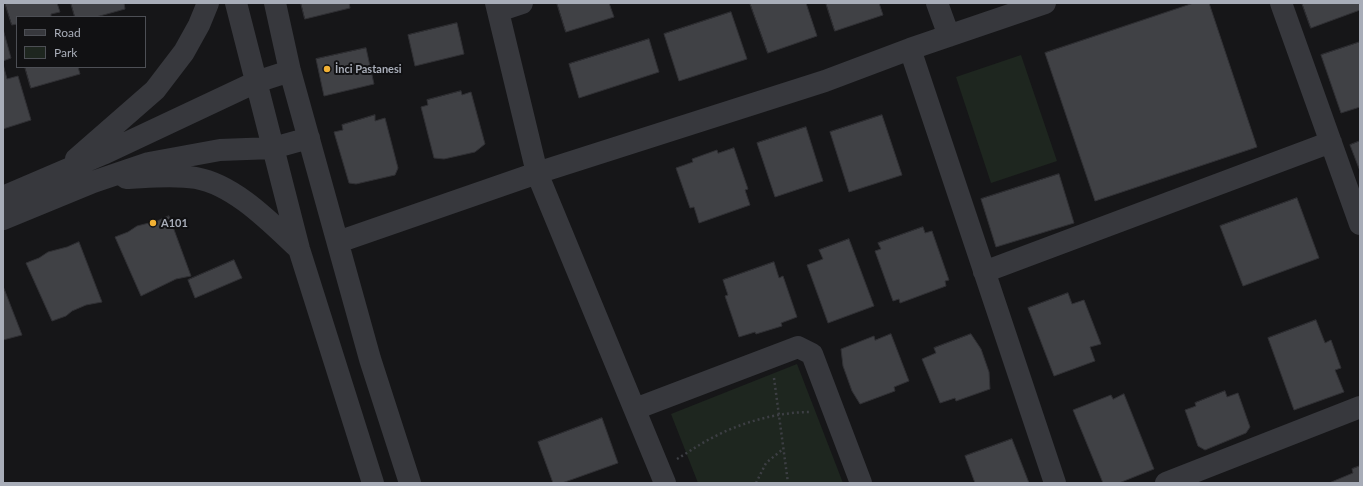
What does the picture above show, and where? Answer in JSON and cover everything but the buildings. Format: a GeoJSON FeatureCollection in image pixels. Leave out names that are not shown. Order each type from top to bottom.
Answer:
{"type":"FeatureCollection","features":[{"type":"Feature","properties":{"kind":"street"},"geometry":{"type":"LineString","coordinates":[[60,173],[155,90],[184,52],[199,25],[208,3]]}},
{"type":"Feature","properties":{"kind":"street"},"geometry":{"type":"LineString","coordinates":[[236,3],[299,249],[373,483]]}},
{"type":"Feature","properties":{"kind":"street"},"geometry":{"type":"LineString","coordinates":[[275,3],[290,71],[370,359],[410,483]]}},
{"type":"Feature","properties":{"kind":"street"},"geometry":{"type":"LineString","coordinates":[[522,3],[497,7],[538,173],[663,477]]}},
{"type":"Feature","properties":{"kind":"street"},"geometry":{"type":"LineString","coordinates":[[937,3],[949,36]]}},
{"type":"Feature","properties":{"kind":"street"},"geometry":{"type":"LineString","coordinates":[[338,242],[538,173],[825,81],[910,49],[1045,3]]}},
{"type":"Feature","properties":{"kind":"street"},"geometry":{"type":"LineString","coordinates":[[1281,3],[1360,224]]}},
{"type":"Feature","properties":{"kind":"street"},"geometry":{"type":"LineString","coordinates":[[910,49],[1055,483]]}},
{"type":"Feature","properties":{"kind":"street"},"geometry":{"type":"LineString","coordinates":[[3,197],[103,154],[256,82],[290,71]]}},
{"type":"Feature","properties":{"kind":"street"},"geometry":{"type":"LineString","coordinates":[[3,219],[93,182],[149,163],[220,150],[273,148],[309,138]]}},
{"type":"Feature","properties":{"kind":"street"},"geometry":{"type":"LineString","coordinates":[[984,272],[1331,142]]}},
{"type":"Feature","properties":{"kind":"street"},"geometry":{"type":"LineString","coordinates":[[93,182],[124,178],[171,176],[196,178],[219,184],[258,212],[299,249]]}},
{"type":"Feature","properties":{"kind":"street"},"geometry":{"type":"LineString","coordinates":[[635,409],[798,347],[812,354],[861,483]]}},
{"type":"Feature","properties":{"kind":"street"},"geometry":{"type":"LineString","coordinates":[[1166,483],[1360,407]]}},
{"type":"Feature","properties":{"kind":"path"},"geometry":{"type":"LineString","coordinates":[[772,357],[788,483]]}},
{"type":"Feature","properties":{"kind":"path"},"geometry":{"type":"LineString","coordinates":[[663,477],[708,440],[732,428],[779,415],[801,412],[834,412]]}},
{"type":"Feature","properties":{"kind":"path"},"geometry":{"type":"LineString","coordinates":[[756,483],[766,463],[784,449]]}},
{"type":"Feature","properties":{"kind":"green space"},"geometry":{"type":"Polygon","coordinates":[[[1021,55],[1057,161],[991,183],[956,77],[1021,55]]]}},
{"type":"Feature","properties":{"kind":"green space"},"geometry":{"type":"Polygon","coordinates":[[[797,364],[843,483],[698,483],[671,414],[797,364]]]}},
{"type":"Feature","properties":{"kind":"place","name":"İnci Pastanesi"},"geometry":{"type":"Point","coordinates":[327,69]}},
{"type":"Feature","properties":{"kind":"place","name":"A101"},"geometry":{"type":"Point","coordinates":[153,223]}}]}
